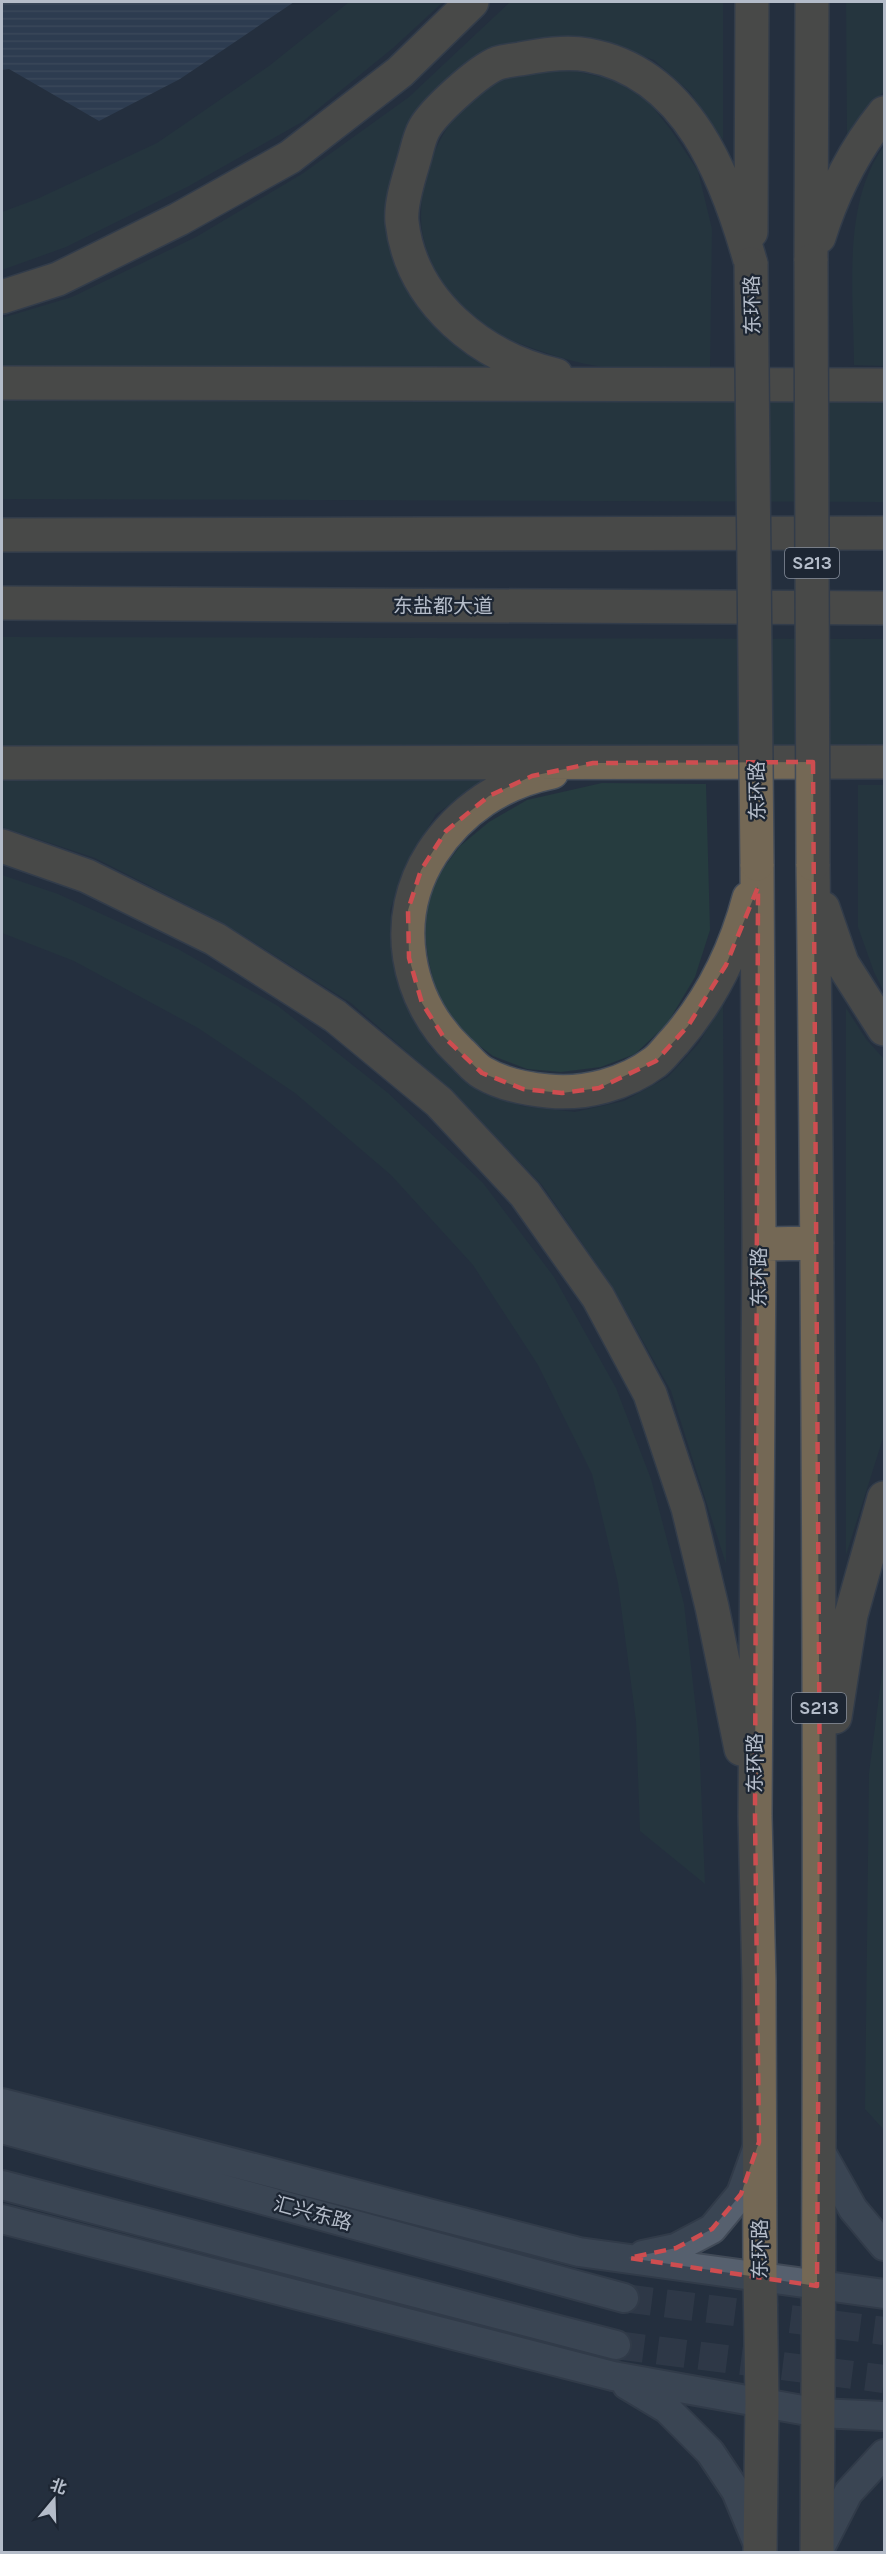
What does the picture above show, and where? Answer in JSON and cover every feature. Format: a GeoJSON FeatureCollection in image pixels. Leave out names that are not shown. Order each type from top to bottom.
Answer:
{"type":"FeatureCollection","features":[{"type":"Feature","properties":{"kind":"highway"},"geometry":{"type":"LineString","coordinates":[[2,297],[68,274],[179,219],[290,157],[400,72],[472,2]]}},
{"type":"Feature","properties":{"kind":"highway","name":"东环路"},"geometry":{"type":"LineString","coordinates":[[752,2],[751,264],[758,864],[759,1244],[755,1816],[759,1981],[759,2276],[762,2403],[760,2550]]}},
{"type":"Feature","properties":{"kind":"highway","name":"S213"},"geometry":{"type":"LineString","coordinates":[[812,2],[813,864],[820,1810],[817,2553]]}},
{"type":"Feature","properties":{"kind":"highway"},"geometry":{"type":"LineString","coordinates":[[599,385],[527,368],[481,344],[438,308],[413,264],[402,221],[408,180],[424,129],[460,89],[497,63],[545,54],[587,54],[622,66],[665,91],[692,125],[722,175],[736,212],[751,264]]}},
{"type":"Feature","properties":{"kind":"highway"},"geometry":{"type":"LineString","coordinates":[[811,261],[826,214],[840,182],[868,133],[885,113]]}},
{"type":"Feature","properties":{"kind":"highway"},"geometry":{"type":"LineString","coordinates":[[2,383],[885,385]]}},
{"type":"Feature","properties":{"kind":"highway"},"geometry":{"type":"LineString","coordinates":[[2,535],[885,533]]}},
{"type":"Feature","properties":{"kind":"highway","name":"东盐都大道"},"geometry":{"type":"LineString","coordinates":[[2,603],[885,609]]}},
{"type":"Feature","properties":{"kind":"highway"},"geometry":{"type":"LineString","coordinates":[[2,763],[885,762]]}},
{"type":"Feature","properties":{"kind":"highway"},"geometry":{"type":"LineString","coordinates":[[593,764],[532,776],[489,796],[446,831],[421,870],[408,910],[409,958],[422,1003],[443,1036],[482,1073],[523,1089],[562,1093],[599,1088],[628,1077],[656,1061],[688,1026],[726,965],[742,923],[758,864]]}},
{"type":"Feature","properties":{"kind":"highway"},"geometry":{"type":"LineString","coordinates":[[2,846],[87,876],[215,939],[335,1016],[438,1101],[525,1194],[598,1297],[650,1394],[688,1508],[712,1607],[755,1816]]}},
{"type":"Feature","properties":{"kind":"highway"},"geometry":{"type":"LineString","coordinates":[[813,864],[825,920],[842,963],[885,1029]]}},
{"type":"Feature","properties":{"kind":"highway"},"geometry":{"type":"LineString","coordinates":[[759,1244],[817,1243]]}},
{"type":"Feature","properties":{"kind":"highway"},"geometry":{"type":"LineString","coordinates":[[820,1810],[851,1615],[885,1498]]}},
{"type":"Feature","properties":{"kind":"main road"},"geometry":{"type":"LineString","coordinates":[[2,2103],[579,2252],[885,2294]]}},
{"type":"Feature","properties":{"kind":"main road","name":"汇兴东路"},"geometry":{"type":"LineString","coordinates":[[2,2129],[624,2298]]}},
{"type":"Feature","properties":{"kind":"main road"},"geometry":{"type":"LineString","coordinates":[[629,2259],[676,2248],[712,2229],[741,2194],[759,2142]]}},
{"type":"Feature","properties":{"kind":"main road"},"geometry":{"type":"LineString","coordinates":[[818,2147],[854,2209],[885,2246]]}},
{"type":"Feature","properties":{"kind":"main road"},"geometry":{"type":"LineString","coordinates":[[2,2185],[616,2345]]}},
{"type":"Feature","properties":{"kind":"main road"},"geometry":{"type":"LineString","coordinates":[[2,2219],[613,2376],[819,2413],[885,2416]]}},
{"type":"Feature","properties":{"kind":"main road"},"geometry":{"type":"LineString","coordinates":[[613,2376],[667,2409],[710,2452],[736,2491],[760,2550]]}},
{"type":"Feature","properties":{"kind":"main road"},"geometry":{"type":"LineString","coordinates":[[817,2553],[848,2493],[885,2454]]}},
{"type":"Feature","properties":{"kind":"highlighted area"},"geometry":{"type":"Polygon","coordinates":[[[813,762],[820,1810],[817,2286],[629,2258],[676,2248],[712,2229],[741,2194],[759,2142],[755,1816],[758,887],[726,965],[688,1026],[656,1061],[599,1088],[562,1093],[523,1089],[482,1073],[443,1036],[422,1003],[409,958],[408,910],[421,870],[446,831],[489,796],[532,776],[593,763],[813,762]]]}},
{"type":"Feature","properties":{"kind":"green space"},"geometry":{"type":"Polygon","coordinates":[[[349,2],[443,2],[393,48],[302,122],[189,186],[66,247],[2,270],[2,212],[37,199],[157,143],[269,66],[349,2]]]}},
{"type":"Feature","properties":{"kind":"green space"},"geometry":{"type":"Polygon","coordinates":[[[510,2],[723,2],[723,140],[690,92],[654,60],[608,44],[565,37],[514,43],[474,63],[410,132],[391,178],[386,219],[399,269],[428,318],[459,347],[491,370],[2,368],[2,318],[72,297],[196,237],[302,174],[409,97],[510,2]]]}},
{"type":"Feature","properties":{"kind":"green space"},"geometry":{"type":"Polygon","coordinates":[[[846,2],[884,2],[884,91],[847,134],[846,2]]]}},
{"type":"Feature","properties":{"kind":"green space"},"geometry":{"type":"Polygon","coordinates":[[[531,69],[571,70],[614,80],[648,101],[671,130],[698,171],[712,229],[710,369],[605,367],[546,353],[500,335],[476,320],[442,281],[433,265],[422,233],[422,197],[432,157],[452,121],[479,92],[500,78],[531,69]]]}},
{"type":"Feature","properties":{"kind":"green space"},"geometry":{"type":"Polygon","coordinates":[[[884,146],[884,366],[854,365],[852,281],[856,223],[861,195],[870,169],[884,146]]]}},
{"type":"Feature","properties":{"kind":"green space"},"geometry":{"type":"Polygon","coordinates":[[[884,400],[884,502],[2,499],[2,401],[884,400]]]}},
{"type":"Feature","properties":{"kind":"green space"},"geometry":{"type":"Polygon","coordinates":[[[2,637],[884,639],[884,746],[2,746],[2,637]]]}},
{"type":"Feature","properties":{"kind":"green space"},"geometry":{"type":"Polygon","coordinates":[[[2,777],[491,777],[436,814],[406,865],[390,910],[395,958],[407,1008],[431,1048],[471,1085],[522,1106],[575,1112],[624,1101],[668,1077],[699,1043],[723,1002],[726,1564],[671,1391],[613,1288],[542,1185],[453,1092],[351,1003],[221,922],[95,858],[2,827],[2,777]]]}},
{"type":"Feature","properties":{"kind":"green space"},"geometry":{"type":"Polygon","coordinates":[[[602,783],[706,784],[710,930],[695,977],[667,1024],[635,1054],[601,1067],[561,1072],[527,1069],[493,1056],[461,1032],[437,996],[428,958],[423,917],[437,877],[460,846],[489,822],[527,800],[602,783]]]}},
{"type":"Feature","properties":{"kind":"green space"},"geometry":{"type":"Polygon","coordinates":[[[858,785],[884,785],[884,992],[874,972],[858,927],[858,785]]]}},
{"type":"Feature","properties":{"kind":"green space"},"geometry":{"type":"Polygon","coordinates":[[[2,875],[58,894],[178,949],[278,1006],[388,1093],[483,1183],[554,1277],[616,1388],[651,1479],[684,1604],[699,1737],[705,1884],[640,1831],[636,1721],[618,1583],[592,1474],[538,1365],[473,1265],[391,1175],[295,1093],[198,1028],[74,961],[2,933],[2,875]]]}},
{"type":"Feature","properties":{"kind":"green space"},"geometry":{"type":"Polygon","coordinates":[[[846,1008],[866,1039],[884,1059],[884,1435],[846,1555],[846,1008]]]}},
{"type":"Feature","properties":{"kind":"green space"},"geometry":{"type":"Polygon","coordinates":[[[884,1658],[884,2130],[865,2109],[869,1773],[884,1658]]]}},
{"type":"Feature","properties":{"kind":"water"},"geometry":{"type":"Polygon","coordinates":[[[2,2],[294,2],[180,79],[99,121],[9,69],[2,70],[2,2]]]}},
{"type":"Feature","properties":{"kind":"tunnel"},"geometry":{"type":"LineString","coordinates":[[624,2298],[884,2331]]}},
{"type":"Feature","properties":{"kind":"tunnel"},"geometry":{"type":"LineString","coordinates":[[616,2345],[884,2379]]}}]}
